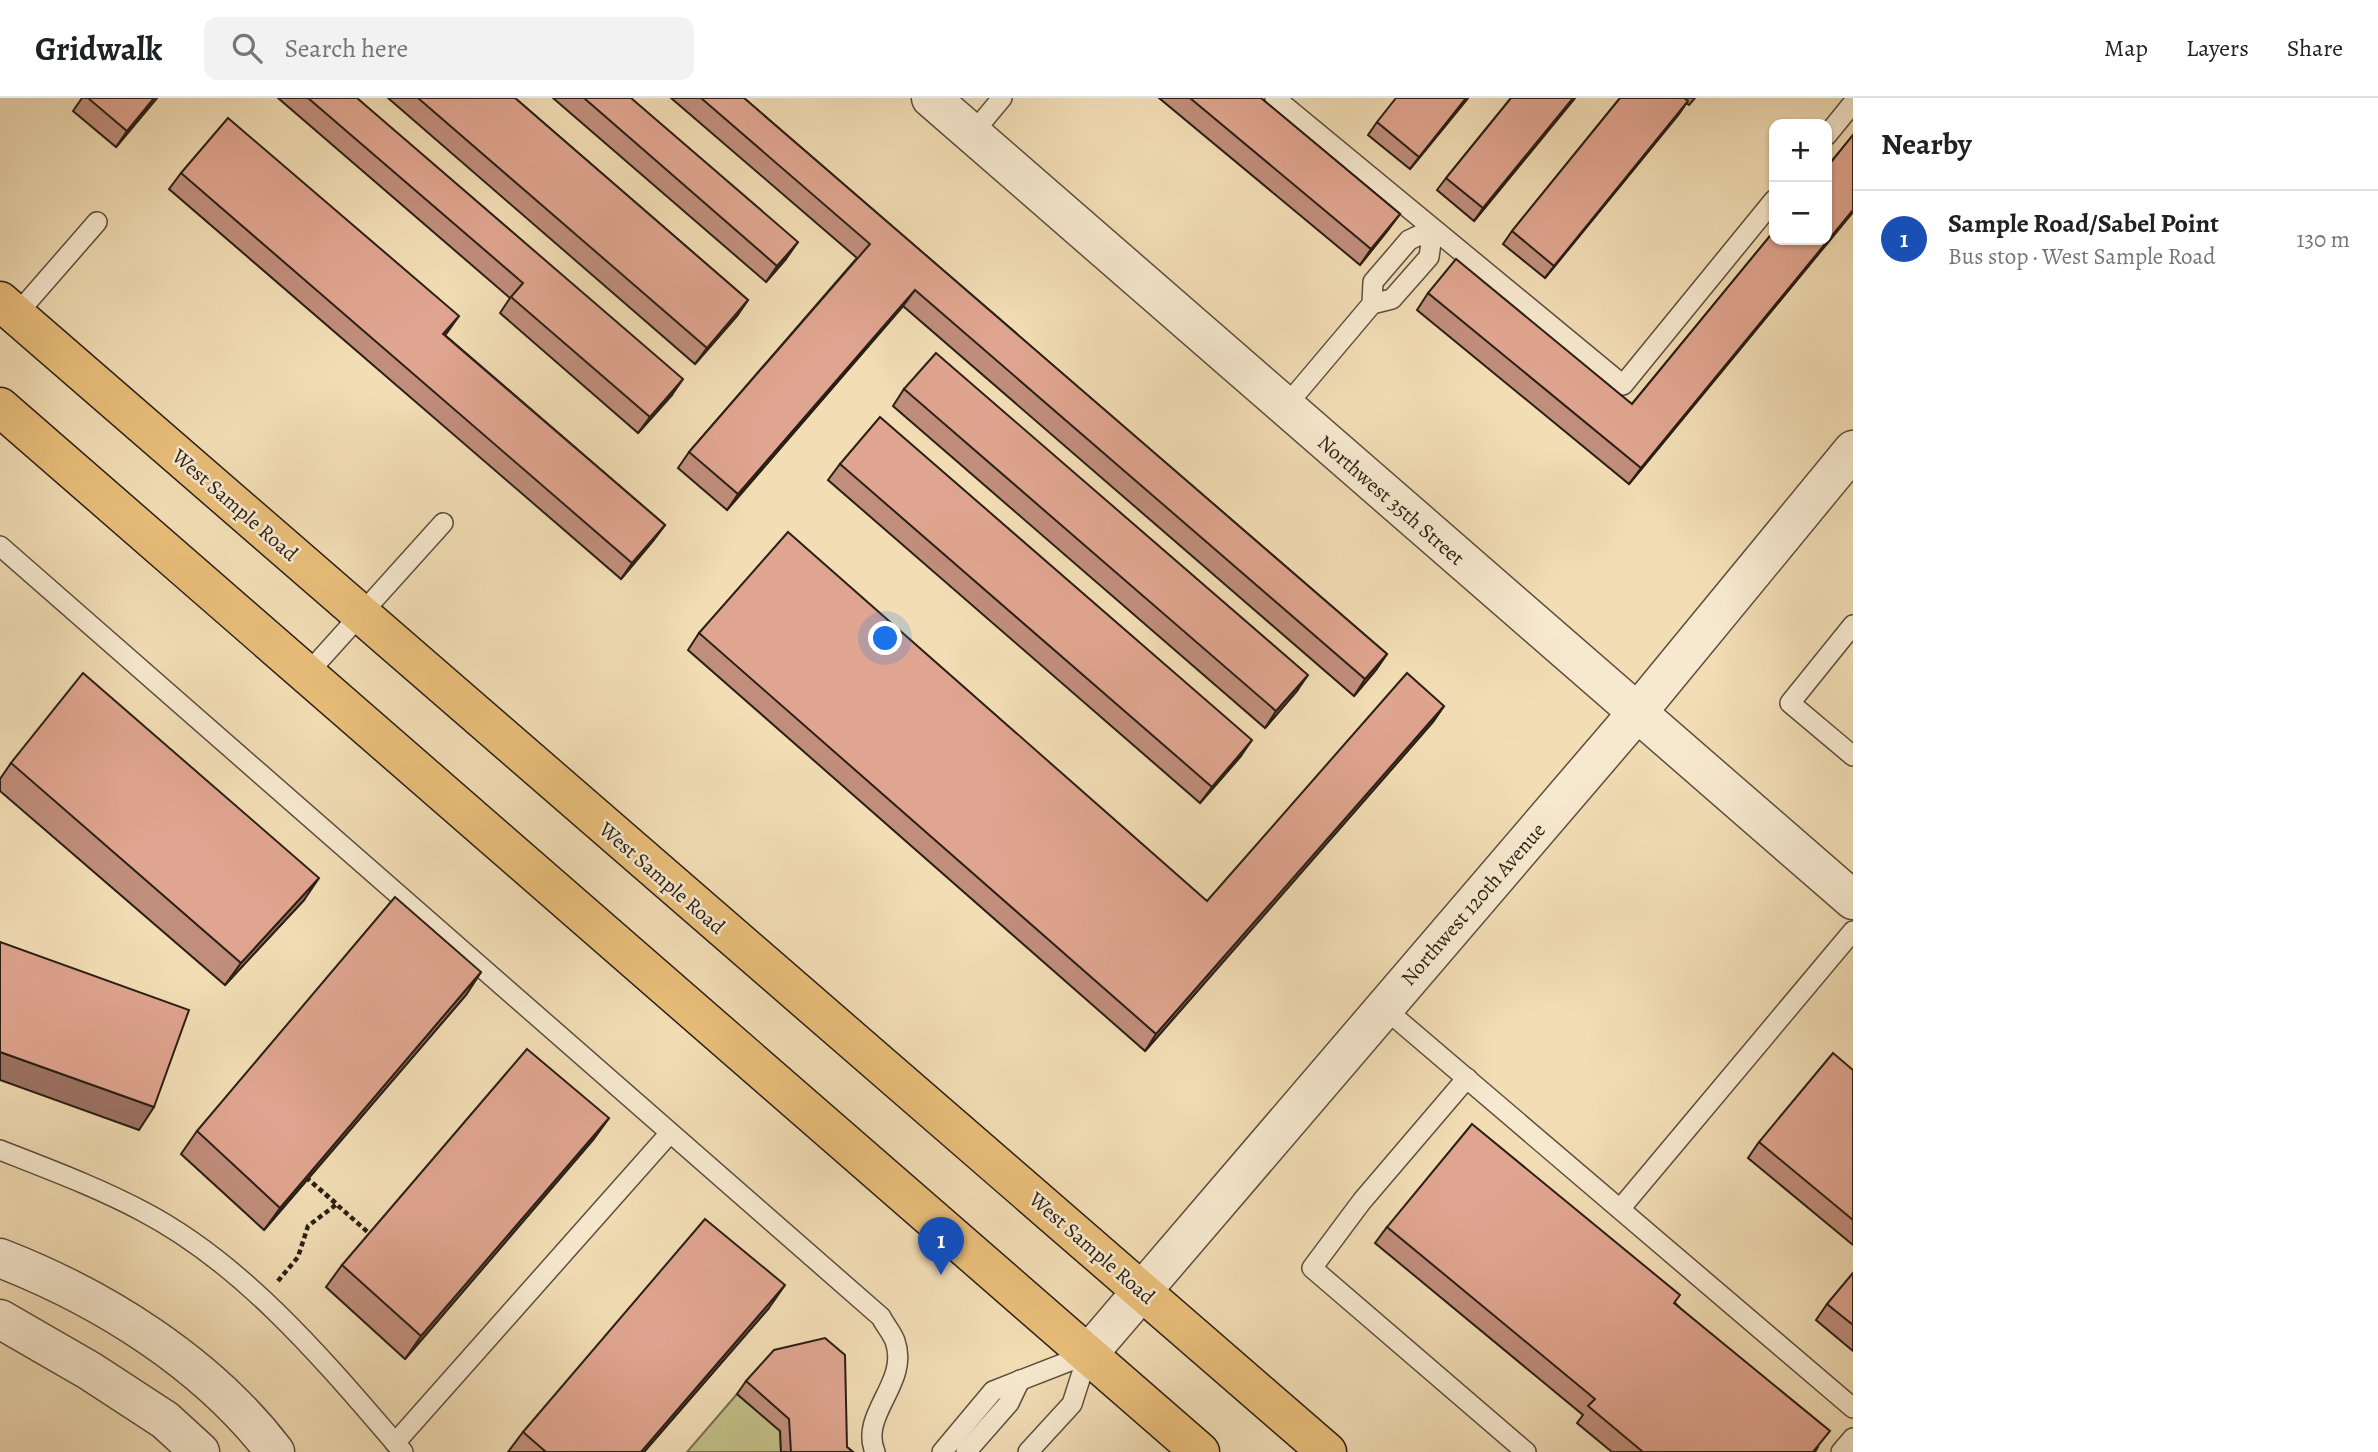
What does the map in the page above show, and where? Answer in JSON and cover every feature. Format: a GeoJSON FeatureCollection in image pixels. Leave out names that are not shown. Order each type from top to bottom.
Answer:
{"type":"FeatureCollection","features":[{"type":"Feature","properties":{"kind":"main road","name":"West Sample Road"},"geometry":{"type":"LineString","coordinates":[[8,308],[1327,1452]]}},
{"type":"Feature","properties":{"kind":"main road"},"geometry":{"type":"LineString","coordinates":[[0,407],[1200,1452]]}},
{"type":"Feature","properties":{"kind":"street","name":"Northwest 35th Street"},"geometry":{"type":"LineString","coordinates":[[931,98],[1853,900]]}},
{"type":"Feature","properties":{"kind":"street","name":"Northwest 120th Avenue"},"geometry":{"type":"LineString","coordinates":[[1088,1354],[1144,1292],[1636,714],[1853,450]]}},
{"type":"Feature","properties":{"kind":"street"},"geometry":{"type":"LineString","coordinates":[[0,1258],[41,1274],[154,1338],[201,1377],[275,1452]]}},
{"type":"Feature","properties":{"kind":"street"},"geometry":{"type":"LineString","coordinates":[[0,1320],[90,1371],[165,1420],[200,1452]]}},
{"type":"Feature","properties":{"kind":"street"},"geometry":{"type":"LineString","coordinates":[[165,1420],[201,1377]]}},
{"type":"Feature","properties":{"kind":"lane"},"geometry":{"type":"LineString","coordinates":[[972,134],[1002,98]]}},
{"type":"Feature","properties":{"kind":"lane"},"geometry":{"type":"LineString","coordinates":[[1275,98],[1623,385],[1769,206]]}},
{"type":"Feature","properties":{"kind":"lane"},"geometry":{"type":"LineString","coordinates":[[1832,129],[1853,103]]}},
{"type":"Feature","properties":{"kind":"lane"},"geometry":{"type":"LineString","coordinates":[[8,308],[97,222]]}},
{"type":"Feature","properties":{"kind":"lane"},"geometry":{"type":"LineString","coordinates":[[1285,407],[1372,304],[1392,299],[1429,257],[1433,229]]}},
{"type":"Feature","properties":{"kind":"lane"},"geometry":{"type":"LineString","coordinates":[[307,674],[443,523]]}},
{"type":"Feature","properties":{"kind":"lane"},"geometry":{"type":"LineString","coordinates":[[0,546],[881,1317],[896,1342],[897,1373],[873,1421],[869,1438],[875,1452]]}},
{"type":"Feature","properties":{"kind":"lane"},"geometry":{"type":"LineString","coordinates":[[1853,625],[1790,703],[1853,756]]}},
{"type":"Feature","properties":{"kind":"lane"},"geometry":{"type":"LineString","coordinates":[[1620,1209],[1853,931]]}},
{"type":"Feature","properties":{"kind":"lane"},"geometry":{"type":"LineString","coordinates":[[1384,1007],[1853,1408]]}},
{"type":"Feature","properties":{"kind":"lane"},"geometry":{"type":"LineString","coordinates":[[1467,1078],[1362,1201],[1312,1268],[1526,1452]]}},
{"type":"Feature","properties":{"kind":"lane"},"geometry":{"type":"LineString","coordinates":[[0,1150],[144,1211],[212,1257],[261,1299],[342,1382],[399,1448],[670,1133]]}},
{"type":"Feature","properties":{"kind":"lane"},"geometry":{"type":"LineString","coordinates":[[943,1452],[993,1391],[1088,1354]]}},
{"type":"Feature","properties":{"kind":"lane"},"geometry":{"type":"LineString","coordinates":[[1028,1452],[1072,1404],[1088,1354]]}},
{"type":"Feature","properties":{"kind":"lane"},"geometry":{"type":"LineString","coordinates":[[966,1452],[1009,1403],[1020,1380]]}},
{"type":"Feature","properties":{"kind":"lane"},"geometry":{"type":"LineString","coordinates":[[1841,1452],[1853,1438]]}},
{"type":"Feature","properties":{"kind":"path"},"geometry":{"type":"LineString","coordinates":[[261,1299],[298,1256],[308,1226],[327,1211],[337,1204],[308,1179],[317,1187],[326,1195],[335,1203],[344,1211],[371,1235]]}},
{"type":"Feature","properties":{"kind":"shaded area"},"geometry":{"type":"Polygon","coordinates":[[[737,1394],[780,1431],[781,1452],[687,1452],[737,1394]]]}},
{"type":"Feature","properties":{"kind":"building"},"geometry":{"type":"Polygon","coordinates":[[[88,98],[154,98],[127,131],[88,98]]]}},
{"type":"Feature","properties":{"kind":"building"},"geometry":{"type":"Polygon","coordinates":[[[308,98],[357,98],[683,379],[650,417],[511,297],[523,283],[308,98]]]}},
{"type":"Feature","properties":{"kind":"building"},"geometry":{"type":"Polygon","coordinates":[[[418,98],[515,98],[748,300],[707,348],[418,98]]]}},
{"type":"Feature","properties":{"kind":"building"},"geometry":{"type":"Polygon","coordinates":[[[584,98],[631,98],[798,242],[777,266],[584,98]]]}},
{"type":"Feature","properties":{"kind":"building"},"geometry":{"type":"Polygon","coordinates":[[[701,98],[744,98],[1387,654],[1365,679],[915,290],[738,494],[689,452],[870,244],[701,98]]]}},
{"type":"Feature","properties":{"kind":"building"},"geometry":{"type":"Polygon","coordinates":[[[1190,98],[1261,98],[1400,214],[1371,249],[1190,98]]]}},
{"type":"Feature","properties":{"kind":"building"},"geometry":{"type":"Polygon","coordinates":[[[1396,98],[1466,98],[1419,157],[1377,122],[1396,98]]]}},
{"type":"Feature","properties":{"kind":"building"},"geometry":{"type":"Polygon","coordinates":[[[1511,98],[1573,98],[1483,208],[1446,178],[1511,98]]]}},
{"type":"Feature","properties":{"kind":"building"},"geometry":{"type":"Polygon","coordinates":[[[1620,98],[1684,98],[1688,101],[1554,266],[1512,231],[1620,98]]]}},
{"type":"Feature","properties":{"kind":"building"},"geometry":{"type":"Polygon","coordinates":[[[228,118],[459,316],[443,334],[665,525],[632,563],[181,173],[228,118]]]}},
{"type":"Feature","properties":{"kind":"building"},"geometry":{"type":"Polygon","coordinates":[[[1853,135],[1853,210],[1832,236],[1832,182],[1832,161],[1853,135]]]}},
{"type":"Feature","properties":{"kind":"building"},"geometry":{"type":"Polygon","coordinates":[[[1769,237],[1769,245],[1824,245],[1641,468],[1428,293],[1456,259],[1632,404],[1769,237]]]}},
{"type":"Feature","properties":{"kind":"building"},"geometry":{"type":"Polygon","coordinates":[[[936,353],[1308,675],[1276,711],[904,389],[936,353]]]}},
{"type":"Feature","properties":{"kind":"building"},"geometry":{"type":"Polygon","coordinates":[[[880,417],[1252,740],[1212,787],[840,464],[880,417]]]}},
{"type":"Feature","properties":{"kind":"building"},"geometry":{"type":"Polygon","coordinates":[[[788,532],[1207,901],[1407,673],[1444,706],[1156,1034],[699,633],[788,532]]]}},
{"type":"Feature","properties":{"kind":"building"},"geometry":{"type":"Polygon","coordinates":[[[83,673],[319,878],[241,963],[11,763],[83,673]]]}},
{"type":"Feature","properties":{"kind":"building"},"geometry":{"type":"Polygon","coordinates":[[[395,897],[481,972],[280,1208],[197,1131],[395,897]]]}},
{"type":"Feature","properties":{"kind":"building"},"geometry":{"type":"Polygon","coordinates":[[[0,942],[189,1010],[154,1107],[0,1052],[0,942]]]}},
{"type":"Feature","properties":{"kind":"building"},"geometry":{"type":"Polygon","coordinates":[[[527,1049],[609,1118],[421,1336],[342,1265],[527,1049]]]}},
{"type":"Feature","properties":{"kind":"building"},"geometry":{"type":"Polygon","coordinates":[[[1833,1053],[1853,1070],[1853,1220],[1759,1142],[1833,1053]]]}},
{"type":"Feature","properties":{"kind":"building"},"geometry":{"type":"Polygon","coordinates":[[[1472,1124],[1680,1295],[1674,1303],[1830,1431],[1813,1452],[1643,1452],[1588,1406],[1595,1399],[1387,1227],[1472,1124]]]}},
{"type":"Feature","properties":{"kind":"building"},"geometry":{"type":"Polygon","coordinates":[[[705,1219],[785,1285],[641,1452],[546,1452],[523,1432],[705,1219]]]}},
{"type":"Feature","properties":{"kind":"building"},"geometry":{"type":"Polygon","coordinates":[[[1853,1273],[1853,1325],[1827,1304],[1853,1273]]]}},
{"type":"Feature","properties":{"kind":"building"},"geometry":{"type":"Polygon","coordinates":[[[825,1338],[845,1355],[847,1447],[853,1452],[791,1452],[789,1419],[746,1381],[774,1350],[825,1338]]]}},
{"type":"Feature","properties":{"kind":"place","name":"Sample Road/Sabel Point"},"geometry":{"type":"Point","coordinates":[941,1275]}}]}
